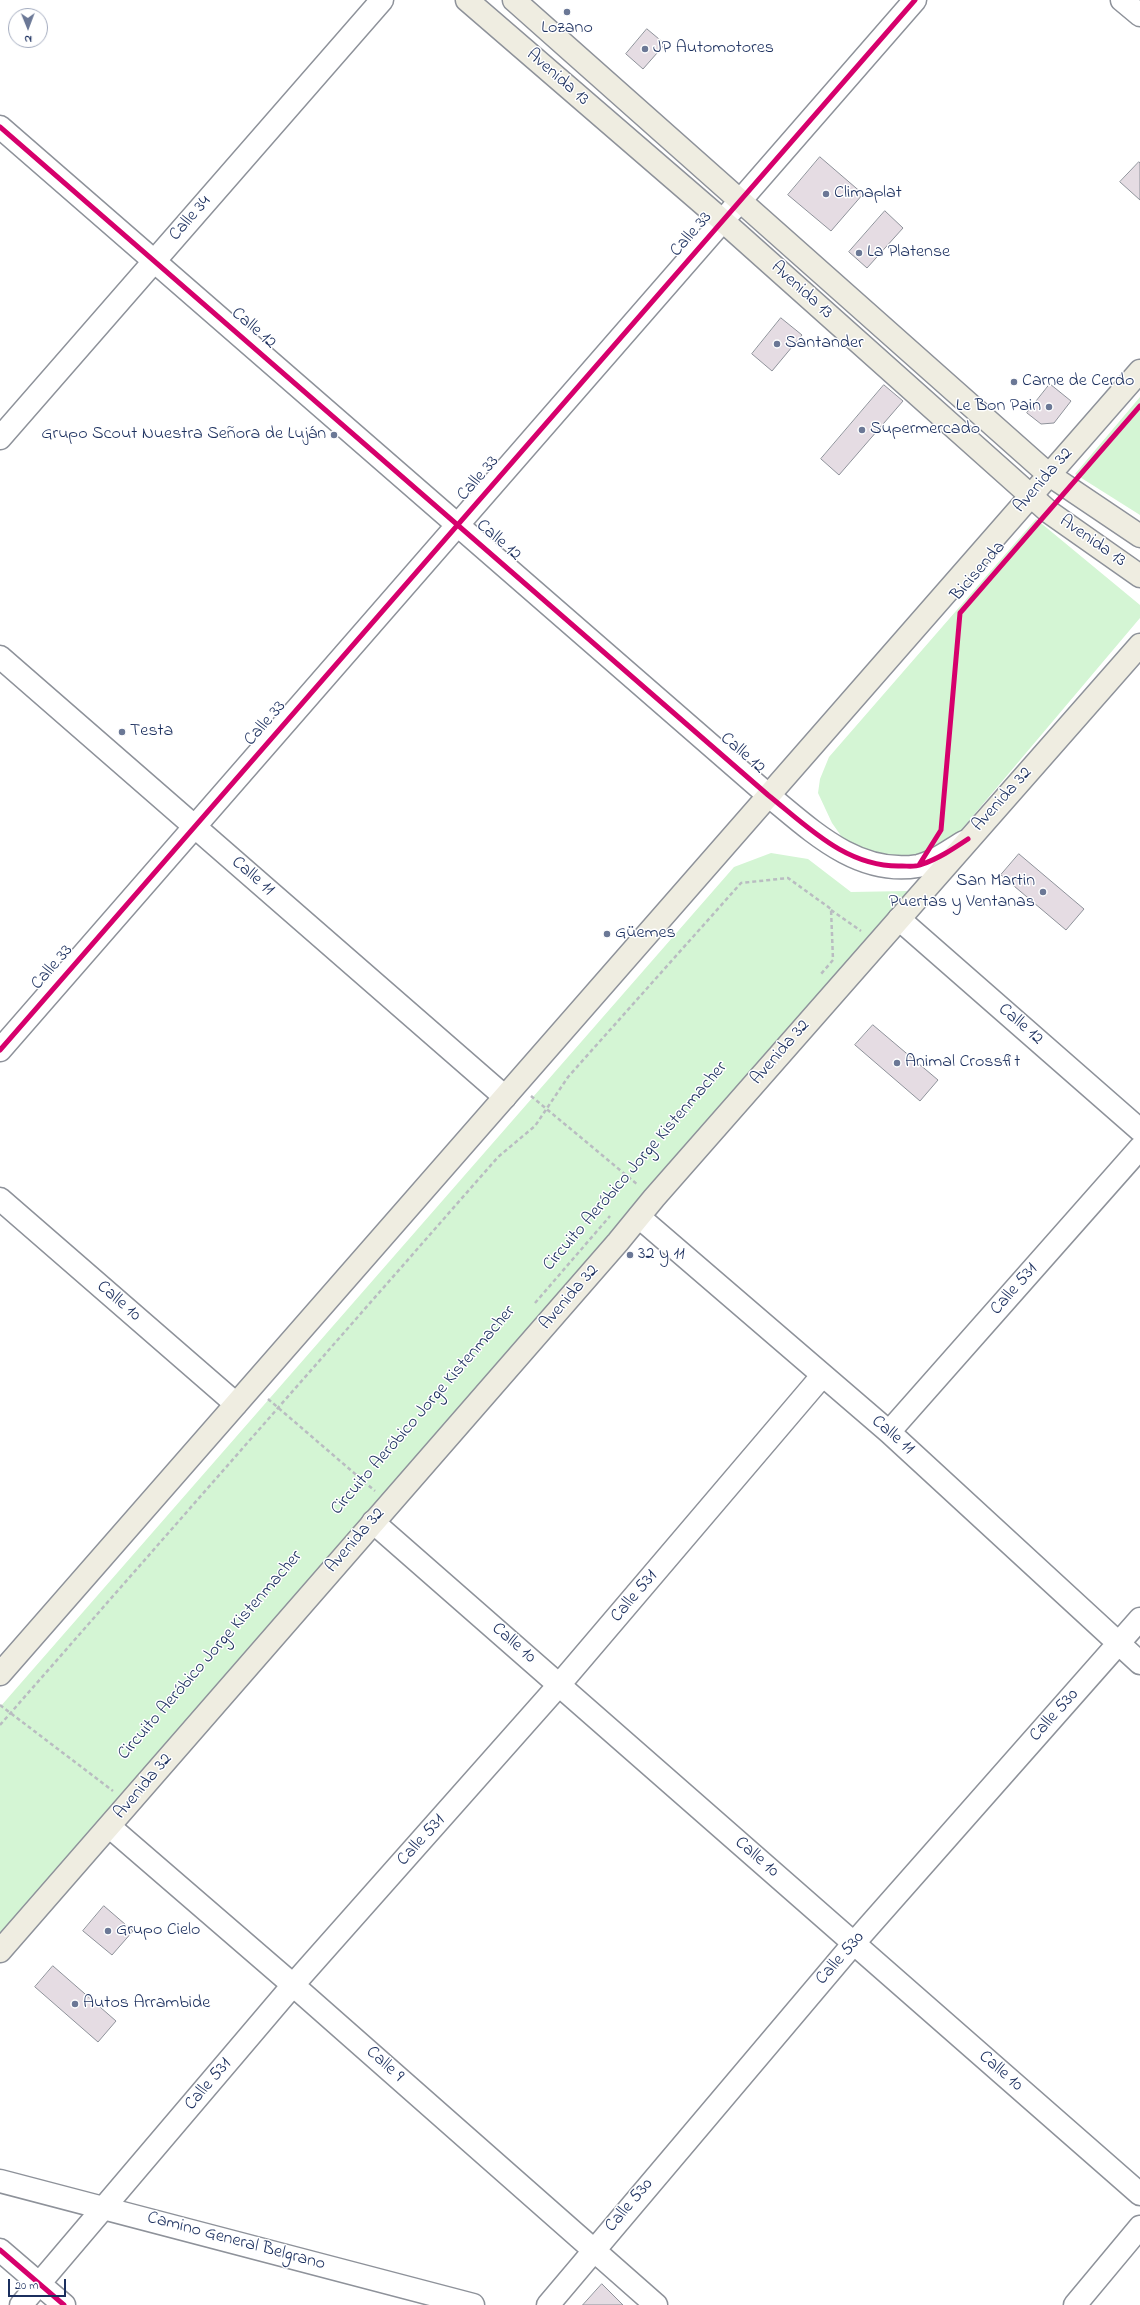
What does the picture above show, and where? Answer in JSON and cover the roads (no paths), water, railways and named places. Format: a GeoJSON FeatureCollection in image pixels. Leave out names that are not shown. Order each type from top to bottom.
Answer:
{"type":"FeatureCollection","features":[{"type":"Feature","properties":{"kind":"main road","name":"Avenida 13"},"geometry":{"type":"LineString","coordinates":[[467,0],[723,221],[1031,497],[1049,512],[1140,576]]}},
{"type":"Feature","properties":{"kind":"main road","name":"Avenida 13"},"geometry":{"type":"LineString","coordinates":[[514,0],[1048,474],[1140,536]]}},
{"type":"Feature","properties":{"kind":"main road","name":"Avenida 32"},"geometry":{"type":"LineString","coordinates":[[0,1674],[768,795],[1031,497],[1048,474],[1140,371]]}},
{"type":"Feature","properties":{"kind":"main road","name":"Avenida 32"},"geometry":{"type":"LineString","coordinates":[[0,1951],[110,1828],[373,1522],[381,1496],[639,1217],[646,1191],[878,943],[1140,645]]}},
{"type":"Feature","properties":{"kind":"street","name":"Calle 34"},"geometry":{"type":"LineString","coordinates":[[0,438],[382,0]]}},
{"type":"Feature","properties":{"kind":"street","name":"Calle 33"},"geometry":{"type":"LineString","coordinates":[[0,1050],[915,0]]}},
{"type":"Feature","properties":{"kind":"street"},"geometry":{"type":"LineString","coordinates":[[1122,0],[1140,15]]}},
{"type":"Feature","properties":{"kind":"street","name":"Calle 12"},"geometry":{"type":"LineString","coordinates":[[0,127],[768,795],[820,838],[843,852],[870,863],[894,866],[919,866],[943,855],[968,839]]}},
{"type":"Feature","properties":{"kind":"street","name":"Calle 11"},"geometry":{"type":"LineString","coordinates":[[0,657],[195,826],[511,1090]]}},
{"type":"Feature","properties":{"kind":"street","name":"Calle 12"},"geometry":{"type":"LineString","coordinates":[[899,919],[1140,1130]]}},
{"type":"Feature","properties":{"kind":"street","name":"Calle 531"},"geometry":{"type":"LineString","coordinates":[[889,1432],[1140,1148]]}},
{"type":"Feature","properties":{"kind":"street","name":"Calle 10"},"geometry":{"type":"LineString","coordinates":[[0,1199],[236,1404]]}},
{"type":"Feature","properties":{"kind":"street","name":"Calle 11"},"geometry":{"type":"LineString","coordinates":[[639,1217],[822,1376],[889,1432],[1140,1663]]}},
{"type":"Feature","properties":{"kind":"street","name":"Calle 531"},"geometry":{"type":"LineString","coordinates":[[21,2305],[293,1985],[560,1685],[822,1376]]}},
{"type":"Feature","properties":{"kind":"street","name":"Calle 10"},"geometry":{"type":"LineString","coordinates":[[373,1522],[1140,2194]]}},
{"type":"Feature","properties":{"kind":"street","name":"Calle 530"},"geometry":{"type":"LineString","coordinates":[[548,2305],[592,2250],[854,1944],[1140,1619]]}},
{"type":"Feature","properties":{"kind":"street","name":"Calle 9"},"geometry":{"type":"LineString","coordinates":[[110,1828],[293,1985],[656,2305]]}},
{"type":"Feature","properties":{"kind":"street","name":"Camino General Belgrano"},"geometry":{"type":"LineString","coordinates":[[0,2181],[105,2207],[473,2305]]}},
{"type":"Feature","properties":{"kind":"street"},"geometry":{"type":"LineString","coordinates":[[1075,2305],[1140,2227]]}},
{"type":"Feature","properties":{"kind":"street"},"geometry":{"type":"LineString","coordinates":[[0,2250],[64,2305]]}},
{"type":"Feature","properties":{"kind":"place","name":"Lozano"},"geometry":{"type":"Point","coordinates":[567,12]}},
{"type":"Feature","properties":{"kind":"place","name":"JP Automotores"},"geometry":{"type":"Point","coordinates":[645,49]}},
{"type":"Feature","properties":{"kind":"place","name":"Climaplat"},"geometry":{"type":"Point","coordinates":[826,194]}},
{"type":"Feature","properties":{"kind":"place","name":"La Platense"},"geometry":{"type":"Point","coordinates":[859,253]}},
{"type":"Feature","properties":{"kind":"place","name":"Santander"},"geometry":{"type":"Point","coordinates":[777,344]}},
{"type":"Feature","properties":{"kind":"place","name":"Carne de Cerdo"},"geometry":{"type":"Point","coordinates":[1014,382]}},
{"type":"Feature","properties":{"kind":"place","name":"Le Bon Pain"},"geometry":{"type":"Point","coordinates":[1049,407]}},
{"type":"Feature","properties":{"kind":"place","name":"Supermercado"},"geometry":{"type":"Point","coordinates":[862,430]}},
{"type":"Feature","properties":{"kind":"place","name":"Grupo Scout Nuestra Señora de Luján"},"geometry":{"type":"Point","coordinates":[334,435]}},
{"type":"Feature","properties":{"kind":"place","name":"Testa"},"geometry":{"type":"Point","coordinates":[122,732]}},
{"type":"Feature","properties":{"kind":"place","name":"San Martin Puertas y Ventanas"},"geometry":{"type":"Point","coordinates":[1043,892]}},
{"type":"Feature","properties":{"kind":"place","name":"Güemes"},"geometry":{"type":"Point","coordinates":[607,934]}},
{"type":"Feature","properties":{"kind":"place","name":"Animal Crossfit"},"geometry":{"type":"Point","coordinates":[897,1063]}},
{"type":"Feature","properties":{"kind":"place","name":"32 y 11"},"geometry":{"type":"Point","coordinates":[630,1255]}},
{"type":"Feature","properties":{"kind":"place","name":"Grupo Cielo"},"geometry":{"type":"Point","coordinates":[108,1931]}},
{"type":"Feature","properties":{"kind":"place","name":"Autos Arrambide"},"geometry":{"type":"Point","coordinates":[75,2004]}}]}
